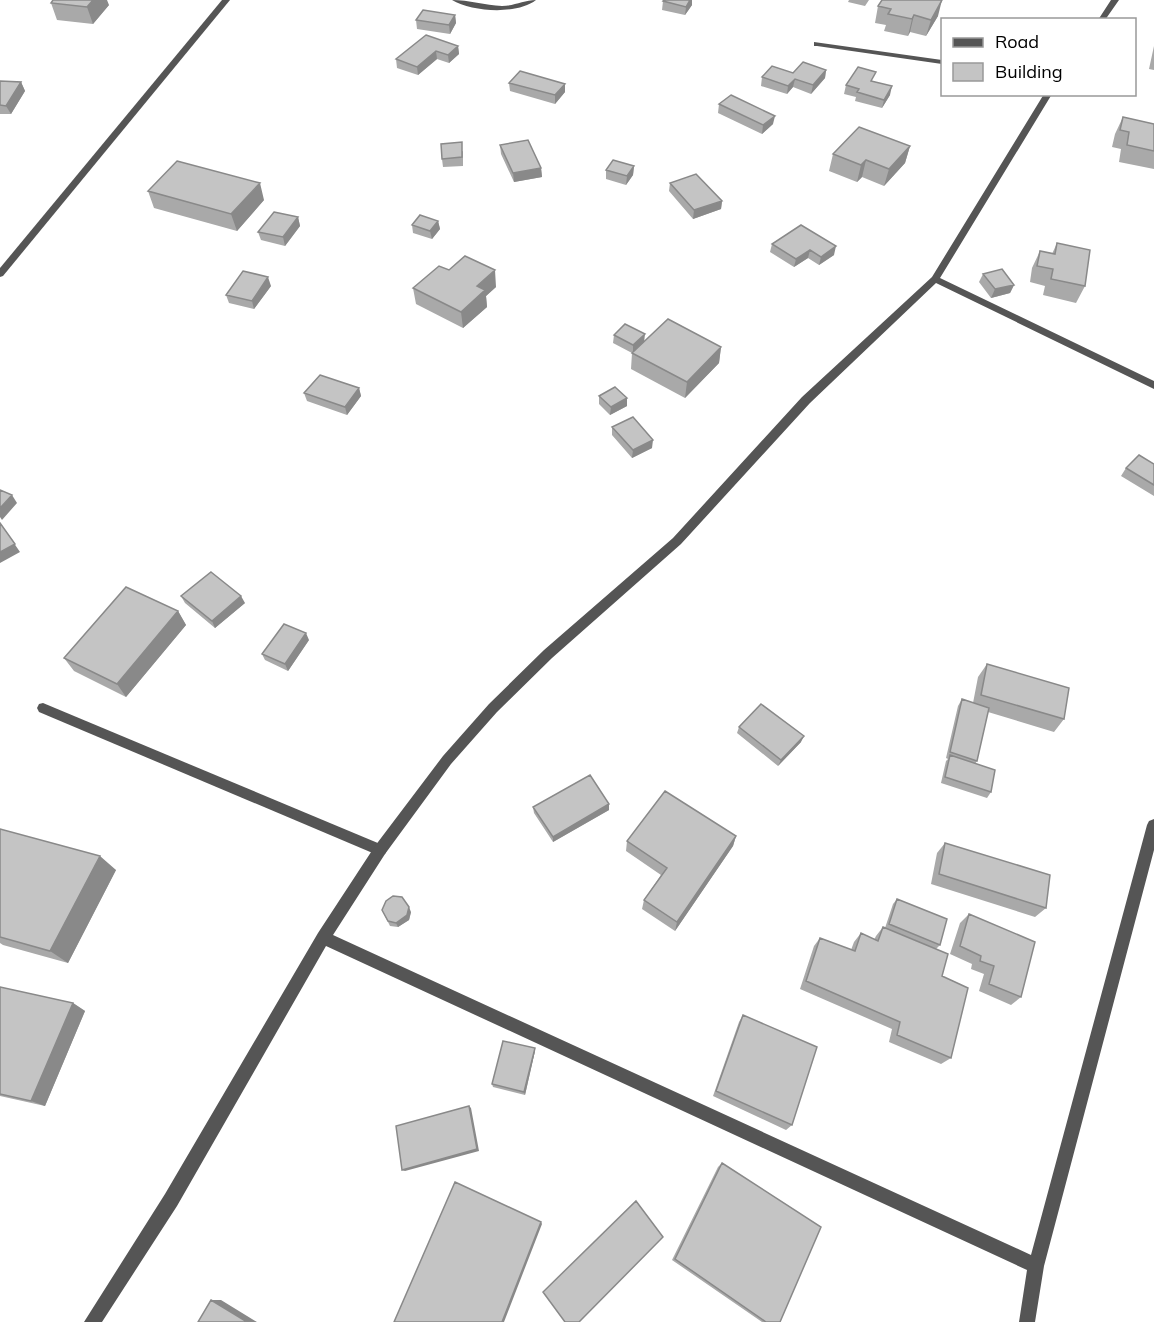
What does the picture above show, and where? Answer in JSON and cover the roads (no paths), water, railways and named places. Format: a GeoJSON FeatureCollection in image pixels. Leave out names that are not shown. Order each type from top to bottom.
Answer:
{"type":"FeatureCollection","features":[{"type":"Feature","properties":{"kind":"street"},"geometry":{"type":"LineString","coordinates":[[0,274],[226,0]]}},
{"type":"Feature","properties":{"kind":"street"},"geometry":{"type":"LineString","coordinates":[[456,0],[492,8],[514,8],[532,0]]}},
{"type":"Feature","properties":{"kind":"street"},"geometry":{"type":"LineString","coordinates":[[1102,18],[1115,0]]}},
{"type":"Feature","properties":{"kind":"street"},"geometry":{"type":"LineString","coordinates":[[817,44],[941,62]]}},
{"type":"Feature","properties":{"kind":"street"},"geometry":{"type":"LineString","coordinates":[[92,1322],[171,1200],[323,938],[380,850],[447,760],[493,708],[548,654],[677,541],[806,399],[934,279],[1047,96]]}},
{"type":"Feature","properties":{"kind":"street"},"geometry":{"type":"LineString","coordinates":[[934,279],[1154,385]]}},
{"type":"Feature","properties":{"kind":"street"},"geometry":{"type":"LineString","coordinates":[[43,708],[380,850]]}},
{"type":"Feature","properties":{"kind":"street"},"geometry":{"type":"LineString","coordinates":[[1027,1322],[1036,1266],[1154,825]]}},
{"type":"Feature","properties":{"kind":"street"},"geometry":{"type":"LineString","coordinates":[[323,938],[1036,1266]]}}]}
